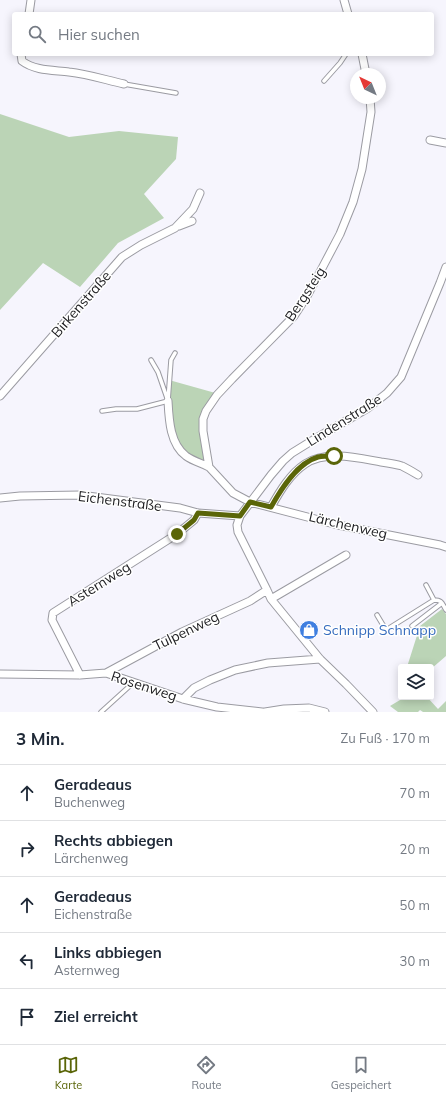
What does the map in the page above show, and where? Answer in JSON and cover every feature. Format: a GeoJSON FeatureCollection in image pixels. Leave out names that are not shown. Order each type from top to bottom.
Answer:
{"type":"FeatureCollection","features":[{"type":"Feature","properties":{"kind":"street"},"geometry":{"type":"LineString","coordinates":[[29,12],[31,0]]}},
{"type":"Feature","properties":{"kind":"street"},"geometry":{"type":"LineString","coordinates":[[344,0],[347,12]]}},
{"type":"Feature","properties":{"kind":"street"},"geometry":{"type":"LineString","coordinates":[[21,56],[22,61],[27,65],[46,70],[70,72],[124,84]]}},
{"type":"Feature","properties":{"kind":"street"},"geometry":{"type":"LineString","coordinates":[[362,56],[365,68]]}},
{"type":"Feature","properties":{"kind":"street","name":"Bergsteig"},"geometry":{"type":"LineString","coordinates":[[209,466],[202,431],[203,419],[206,411],[217,395],[294,316],[310,290],[340,234],[353,202],[362,169],[371,112],[370,104]]}},
{"type":"Feature","properties":{"kind":"street"},"geometry":{"type":"LineString","coordinates":[[430,140],[446,143]]}},
{"type":"Feature","properties":{"kind":"street","name":"Birkenstraße"},"geometry":{"type":"LineString","coordinates":[[175,228],[193,209],[200,193]]}},
{"type":"Feature","properties":{"kind":"street","name":"Birkenstraße"},"geometry":{"type":"LineString","coordinates":[[0,396],[122,257],[141,245],[192,221]]}},
{"type":"Feature","properties":{"kind":"street","name":"Lindenstraße"},"geometry":{"type":"LineString","coordinates":[[240,516],[275,470],[292,453],[368,408],[387,393],[401,377],[443,285],[446,267]]}},
{"type":"Feature","properties":{"kind":"street"},"geometry":{"type":"LineString","coordinates":[[168,401],[169,420],[176,445],[185,456],[209,466],[233,493],[250,502]]}},
{"type":"Feature","properties":{"kind":"street"},"geometry":{"type":"LineString","coordinates":[[271,507],[282,487],[297,470],[306,463],[318,457],[334,456],[358,458],[401,466],[418,475]]}},
{"type":"Feature","properties":{"kind":"street","name":"Eichenstraße"},"geometry":{"type":"LineString","coordinates":[[0,498],[80,494],[180,508],[198,513],[240,516]]}},
{"type":"Feature","properties":{"kind":"street","name":"Lärchenweg"},"geometry":{"type":"LineString","coordinates":[[250,502],[338,525],[440,545],[446,548]]}},
{"type":"Feature","properties":{"kind":"street","name":"Asternweg"},"geometry":{"type":"LineString","coordinates":[[80,675],[52,620],[53,613],[177,534],[194,520],[198,513]]}},
{"type":"Feature","properties":{"kind":"street"},"geometry":{"type":"LineString","coordinates":[[240,516],[237,526],[238,532],[271,600],[320,658],[373,712]]}},
{"type":"Feature","properties":{"kind":"street"},"geometry":{"type":"LineString","coordinates":[[271,600],[346,554]]}},
{"type":"Feature","properties":{"kind":"street","name":"Tulpenweg"},"geometry":{"type":"LineString","coordinates":[[106,673],[182,632],[250,600],[267,590]]}},
{"type":"Feature","properties":{"kind":"street"},"geometry":{"type":"LineString","coordinates":[[183,699],[194,688],[235,670],[268,663],[320,658]]}},
{"type":"Feature","properties":{"kind":"street","name":"Rosenweg"},"geometry":{"type":"LineString","coordinates":[[0,674],[80,675],[106,673],[183,699],[217,707],[262,712]]}},
{"type":"Feature","properties":{"kind":"street"},"geometry":{"type":"LineString","coordinates":[[265,712],[309,708],[325,712]]}},
{"type":"Feature","properties":{"kind":"lane"},"geometry":{"type":"LineString","coordinates":[[324,82],[345,56]]}},
{"type":"Feature","properties":{"kind":"lane"},"geometry":{"type":"LineString","coordinates":[[124,84],[176,93]]}},
{"type":"Feature","properties":{"kind":"lane"},"geometry":{"type":"LineString","coordinates":[[168,401],[171,360],[175,353]]}},
{"type":"Feature","properties":{"kind":"lane"},"geometry":{"type":"LineString","coordinates":[[151,360],[158,372],[168,401]]}},
{"type":"Feature","properties":{"kind":"lane"},"geometry":{"type":"LineString","coordinates":[[102,410],[137,409],[168,401]]}},
{"type":"Feature","properties":{"kind":"lane"},"geometry":{"type":"LineString","coordinates":[[426,585],[434,600]]}},
{"type":"Feature","properties":{"kind":"lane"},"geometry":{"type":"LineString","coordinates":[[377,615],[386,630],[434,600],[439,600],[446,610]]}},
{"type":"Feature","properties":{"kind":"lane"},"geometry":{"type":"LineString","coordinates":[[412,626],[442,603]]}},
{"type":"Feature","properties":{"kind":"lane"},"geometry":{"type":"LineString","coordinates":[[101,712],[134,682]]}},
{"type":"Feature","properties":{"kind":"green space"},"geometry":{"type":"Polygon","coordinates":[[[0,114],[69,137],[119,131],[178,137],[176,159],[144,194],[164,218],[118,243],[80,287],[43,263],[0,310],[0,114]]]}},
{"type":"Feature","properties":{"kind":"green space"},"geometry":{"type":"Polygon","coordinates":[[[169,380],[219,394],[203,419],[209,467],[185,456],[172,434],[168,401],[169,380]]]}},
{"type":"Feature","properties":{"kind":"green space"},"geometry":{"type":"Polygon","coordinates":[[[442,609],[446,614],[446,656],[434,666],[434,664],[408,664],[420,626],[442,609]]]}},
{"type":"Feature","properties":{"kind":"green space"},"geometry":{"type":"Polygon","coordinates":[[[400,700],[430,700],[438,709],[446,701],[446,712],[423,712],[420,710],[418,712],[398,712],[390,706],[400,700]]]}},
{"type":"Feature","properties":{"kind":"place","name":"Schnipp Schnapp"},"geometry":{"type":"Point","coordinates":[309,630]}},
{"type":"Feature","properties":{"kind":"route"},"geometry":{"type":"LineString","coordinates":[[177,534],[194,520],[198,513],[240,516],[250,502],[271,507],[282,487],[297,470],[306,463],[318,457],[334,456]]}}]}
